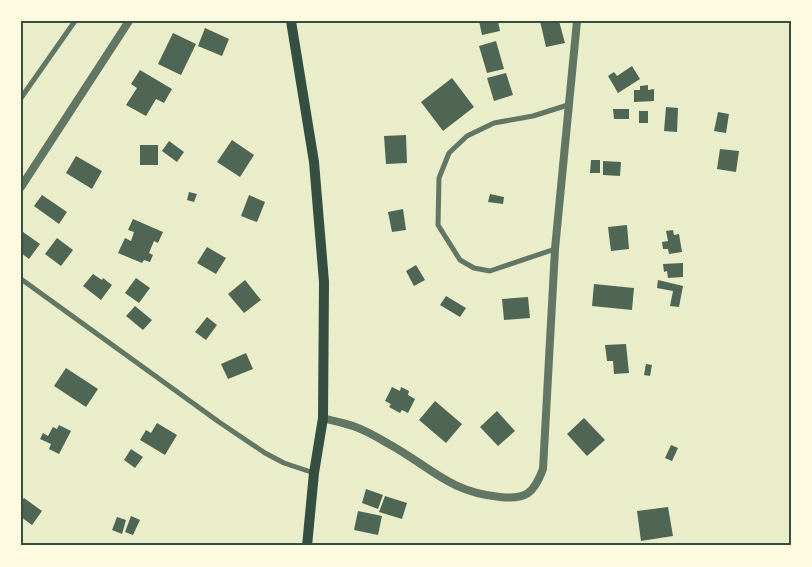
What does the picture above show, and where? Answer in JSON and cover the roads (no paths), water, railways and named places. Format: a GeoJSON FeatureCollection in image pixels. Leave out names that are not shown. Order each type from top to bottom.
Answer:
{"type":"FeatureCollection","features":[{"type":"Feature","properties":{"kind":"highway"},"geometry":{"type":"LineString","coordinates":[[291,21],[314,162],[324,282],[323,418],[314,473],[306,546]]}},
{"type":"Feature","properties":{"kind":"street"},"geometry":{"type":"LineString","coordinates":[[21,98],[75,21]]}},
{"type":"Feature","properties":{"kind":"street"},"geometry":{"type":"LineString","coordinates":[[21,187],[129,21]]}},
{"type":"Feature","properties":{"kind":"street"},"geometry":{"type":"LineString","coordinates":[[323,418],[354,426],[389,444],[442,479],[465,490],[487,496],[512,498],[527,495],[537,484],[542,469],[556,249],[576,21]]}},
{"type":"Feature","properties":{"kind":"street"},"geometry":{"type":"LineString","coordinates":[[556,249],[490,271],[474,268],[460,260],[438,225],[439,178],[449,153],[468,136],[494,123],[533,116],[568,105]]}},
{"type":"Feature","properties":{"kind":"street"},"geometry":{"type":"LineString","coordinates":[[21,279],[258,448],[284,463],[314,473]]}}]}
